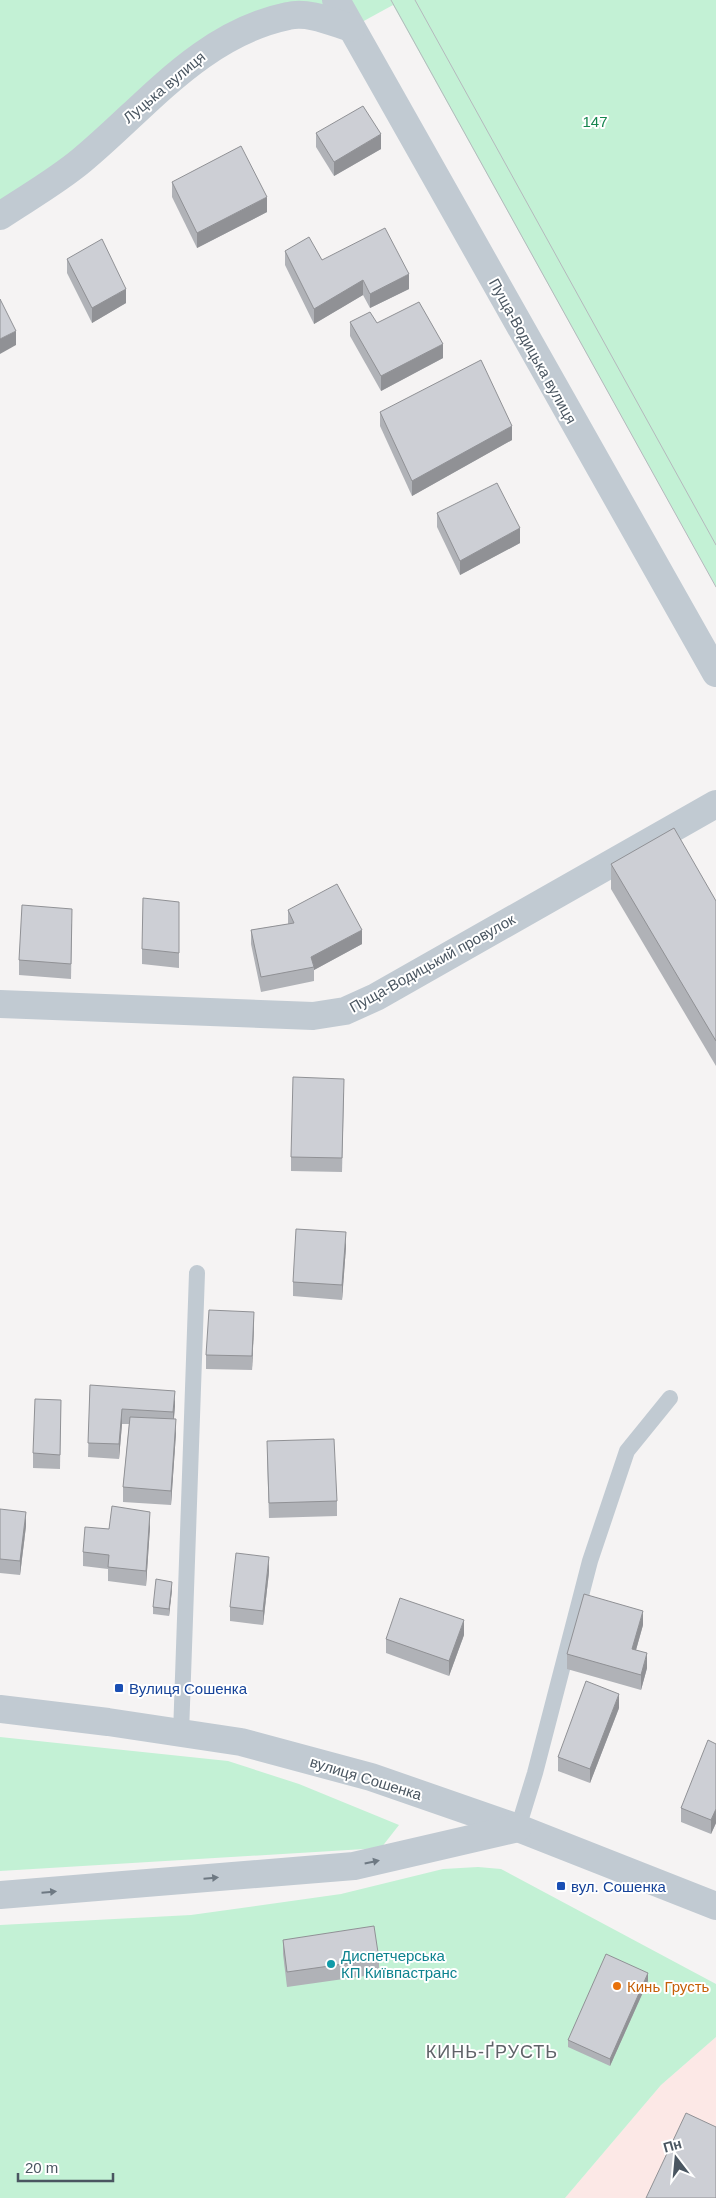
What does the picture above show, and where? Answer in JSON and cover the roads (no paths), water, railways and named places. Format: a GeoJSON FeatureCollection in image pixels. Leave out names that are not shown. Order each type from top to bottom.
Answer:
{"type":"FeatureCollection","features":[{"type":"Feature","properties":{"kind":"street","name":"Пуща-Водицька вулиця"},"geometry":{"type":"LineString","coordinates":[[336,0],[716,674]]}},
{"type":"Feature","properties":{"kind":"street","name":"Луцька вулиця"},"geometry":{"type":"LineString","coordinates":[[0,216],[81,161],[158,88],[209,50],[252,28],[289,15],[309,16],[351,28]]}},
{"type":"Feature","properties":{"kind":"street","name":"Пуща-Водицький провулок"},"geometry":{"type":"LineString","coordinates":[[0,1004],[313,1016],[345,1011],[376,998],[716,804]]}},
{"type":"Feature","properties":{"kind":"street","name":"вулиця Сошенка"},"geometry":{"type":"LineString","coordinates":[[0,1709],[108,1722],[241,1742],[371,1777],[518,1828],[716,1906]]}},
{"type":"Feature","properties":{"kind":"street"},"geometry":{"type":"LineString","coordinates":[[0,1896],[354,1866],[518,1828]]}},
{"type":"Feature","properties":{"kind":"lane"},"geometry":{"type":"LineString","coordinates":[[181,1734],[197,1274]]}},
{"type":"Feature","properties":{"kind":"lane"},"geometry":{"type":"LineString","coordinates":[[518,1828],[590,1561],[627,1451],[670,1398]]}},
{"type":"Feature","properties":{"kind":"tram line"},"geometry":{"type":"LineString","coordinates":[[391,0],[716,587]]}},
{"type":"Feature","properties":{"kind":"tram line"},"geometry":{"type":"LineString","coordinates":[[415,0],[716,545]]}},
{"type":"Feature","properties":{"kind":"place","name":"Вулиця Сошенка"},"geometry":{"type":"Point","coordinates":[119,1688]}},
{"type":"Feature","properties":{"kind":"place","name":"вул. Сошенка"},"geometry":{"type":"Point","coordinates":[561,1886]}},
{"type":"Feature","properties":{"kind":"place","name":"Диспетчерська КП Київпастранс"},"geometry":{"type":"Point","coordinates":[331,1964]}},
{"type":"Feature","properties":{"kind":"place","name":"Кинь Грусть"},"geometry":{"type":"Point","coordinates":[617,1986]}},
{"type":"Feature","properties":{"kind":"district","name":"КИНЬ-ҐРУСТЬ"},"geometry":{"type":"Point","coordinates":[492,2052]}},
{"type":"Feature","properties":{"kind":"park label","name":"147"},"geometry":{"type":"Point","coordinates":[595,121]}}]}
